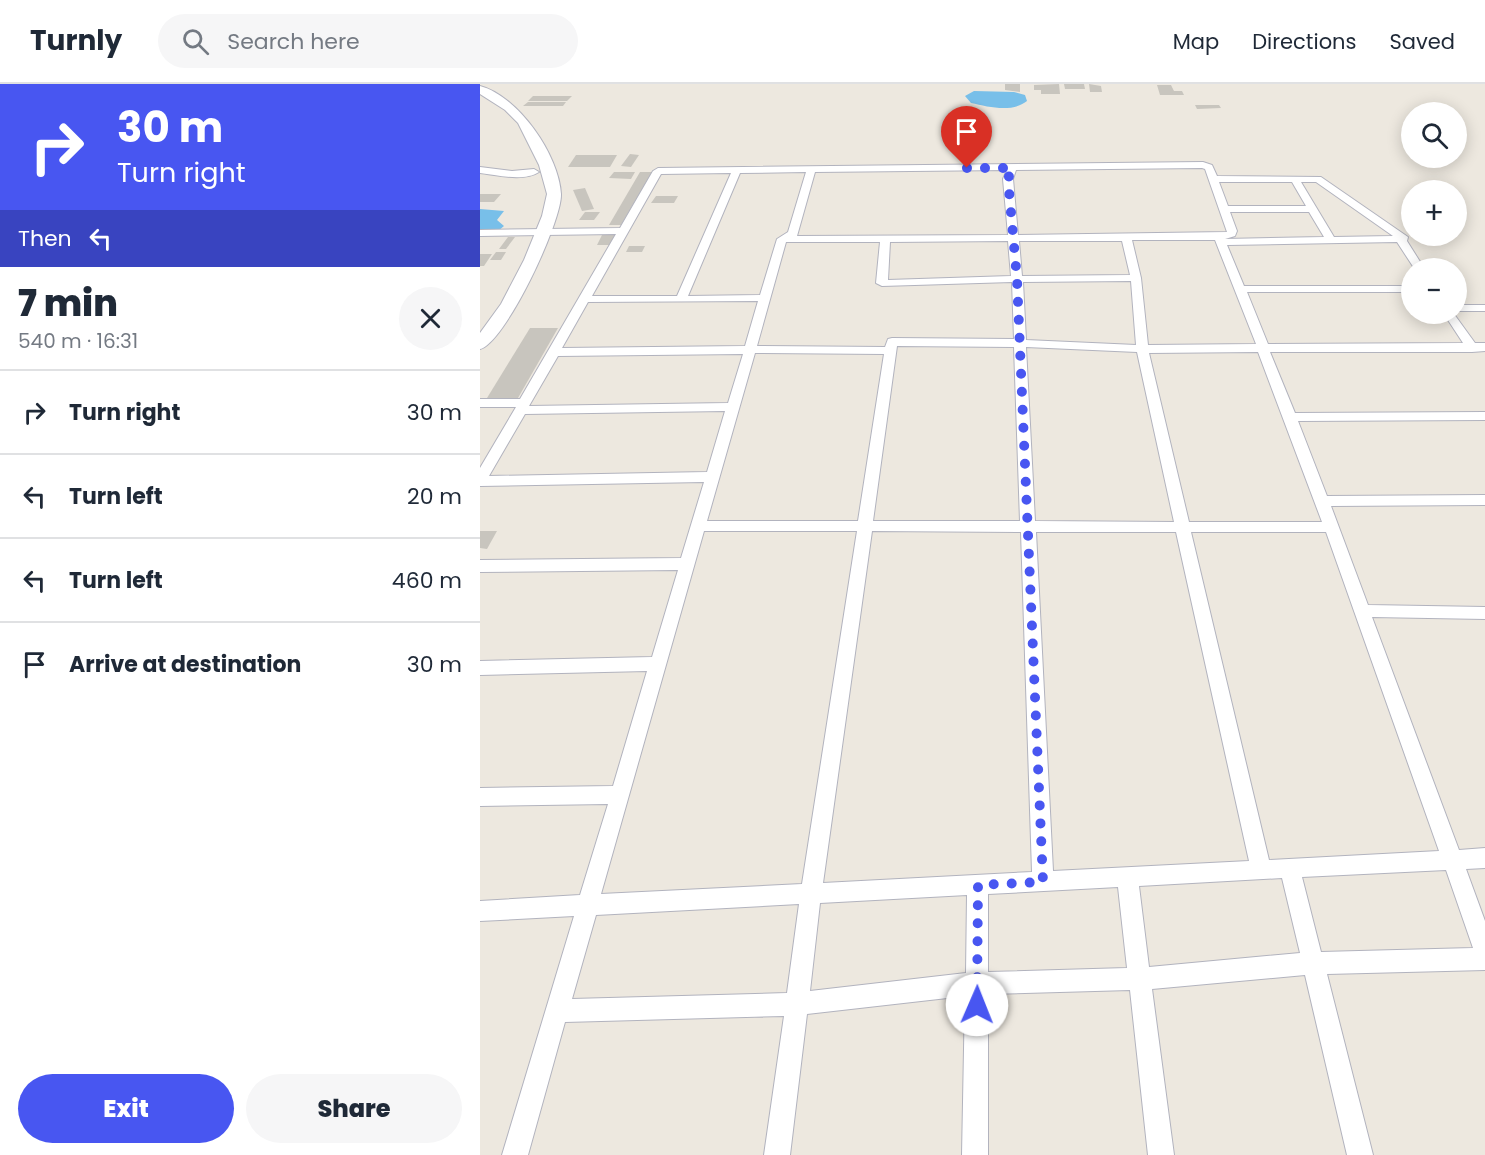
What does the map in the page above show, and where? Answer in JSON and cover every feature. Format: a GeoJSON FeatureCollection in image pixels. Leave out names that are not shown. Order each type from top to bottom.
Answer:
{"type":"FeatureCollection","features":[{"type":"Feature","properties":{"kind":"main road"},"geometry":{"type":"LineString","coordinates":[[480,89],[518,115],[541,154],[554,191],[553,207],[512,276],[480,321]]}},
{"type":"Feature","properties":{"kind":"main road"},"geometry":{"type":"LineString","coordinates":[[480,97],[498,110],[518,134],[537,183],[540,198],[534,260],[511,303],[480,344]]}},
{"type":"Feature","properties":{"kind":"street"},"geometry":{"type":"LineString","coordinates":[[480,481],[658,171],[1203,165],[1209,167],[1232,231],[1231,234],[1220,239]]}},
{"type":"Feature","properties":{"kind":"street"},"geometry":{"type":"LineString","coordinates":[[1012,168],[1008,179],[1017,279],[1043,882]]}},
{"type":"Feature","properties":{"kind":"street"},"geometry":{"type":"LineString","coordinates":[[480,170],[512,174],[537,183]]}},
{"type":"Feature","properties":{"kind":"street"},"geometry":{"type":"LineString","coordinates":[[681,299],[737,170]]}},
{"type":"Feature","properties":{"kind":"street"},"geometry":{"type":"LineString","coordinates":[[514,1155],[782,239],[793,234],[811,170]]}},
{"type":"Feature","properties":{"kind":"street"},"geometry":{"type":"LineString","coordinates":[[1295,178],[1331,241]]}},
{"type":"Feature","properties":{"kind":"street"},"geometry":{"type":"LineString","coordinates":[[1213,179],[1321,180],[1401,236]]}},
{"type":"Feature","properties":{"kind":"street"},"geometry":{"type":"LineString","coordinates":[[1224,209],[1312,209]]}},
{"type":"Feature","properties":{"kind":"street"},"geometry":{"type":"LineString","coordinates":[[480,233],[623,231]]}},
{"type":"Feature","properties":{"kind":"street"},"geometry":{"type":"LineString","coordinates":[[782,239],[1126,237],[1401,240]]}},
{"type":"Feature","properties":{"kind":"street"},"geometry":{"type":"LineString","coordinates":[[1126,237],[1136,278],[1142,349],[1261,870]]}},
{"type":"Feature","properties":{"kind":"street"},"geometry":{"type":"LineString","coordinates":[[885,238],[882,283],[1136,278]]}},
{"type":"Feature","properties":{"kind":"street"},"geometry":{"type":"LineString","coordinates":[[1220,239],[1332,527],[1485,950]]}},
{"type":"Feature","properties":{"kind":"street"},"geometry":{"type":"LineString","coordinates":[[1239,289],[1401,289]]}},
{"type":"Feature","properties":{"kind":"street"},"geometry":{"type":"LineString","coordinates":[[584,299],[765,298]]}},
{"type":"Feature","properties":{"kind":"street"},"geometry":{"type":"LineString","coordinates":[[1467,308],[1485,308]]}},
{"type":"Feature","properties":{"kind":"street"},"geometry":{"type":"LineString","coordinates":[[1458,324],[1478,348]]}},
{"type":"Feature","properties":{"kind":"street"},"geometry":{"type":"LineString","coordinates":[[777,1155],[812,894],[892,342],[1142,349],[1478,348]]}},
{"type":"Feature","properties":{"kind":"street"},"geometry":{"type":"LineString","coordinates":[[553,352],[891,351]]}},
{"type":"Feature","properties":{"kind":"street"},"geometry":{"type":"LineString","coordinates":[[480,403],[522,407],[733,407]]}},
{"type":"Feature","properties":{"kind":"street"},"geometry":{"type":"LineString","coordinates":[[1289,417],[1485,416]]}},
{"type":"Feature","properties":{"kind":"street"},"geometry":{"type":"LineString","coordinates":[[480,481],[712,477]]}},
{"type":"Feature","properties":{"kind":"street"},"geometry":{"type":"LineString","coordinates":[[1322,501],[1485,500]]}},
{"type":"Feature","properties":{"kind":"street"},"geometry":{"type":"LineString","coordinates":[[698,526],[1332,527]]}},
{"type":"Feature","properties":{"kind":"street"},"geometry":{"type":"LineString","coordinates":[[480,566],[687,564]]}},
{"type":"Feature","properties":{"kind":"street"},"geometry":{"type":"LineString","coordinates":[[1362,611],[1485,613]]}},
{"type":"Feature","properties":{"kind":"street"},"geometry":{"type":"LineString","coordinates":[[480,668],[658,664]]}},
{"type":"Feature","properties":{"kind":"street"},"geometry":{"type":"LineString","coordinates":[[480,797],[620,795]]}},
{"type":"Feature","properties":{"kind":"street"},"geometry":{"type":"LineString","coordinates":[[480,911],[1485,858]]}},
{"type":"Feature","properties":{"kind":"street"},"geometry":{"type":"LineString","coordinates":[[1290,869],[1360,1155]]}},
{"type":"Feature","properties":{"kind":"street"},"geometry":{"type":"LineString","coordinates":[[1127,877],[1161,1155]]}},
{"type":"Feature","properties":{"kind":"street"},"geometry":{"type":"LineString","coordinates":[[975,1155],[978,885]]}},
{"type":"Feature","properties":{"kind":"street"},"geometry":{"type":"LineString","coordinates":[[556,1011],[797,1004],[977,983],[1139,979],[1313,963],[1485,959]]}},
{"type":"Feature","properties":{"kind":"water"},"geometry":{"type":"Polygon","coordinates":[[[974,91],[1014,92],[1025,95],[1027,101],[1007,108],[985,106],[971,103],[965,96],[974,91]]]}},
{"type":"Feature","properties":{"kind":"water"},"geometry":{"type":"Polygon","coordinates":[[[480,209],[504,211],[497,220],[504,226],[498,231],[480,232],[480,209]]]}},
{"type":"Feature","properties":{"kind":"building"},"geometry":{"type":"Polygon","coordinates":[[[1005,84],[1020,84],[1020,92],[1005,90],[1005,84]]]}},
{"type":"Feature","properties":{"kind":"building"},"geometry":{"type":"Polygon","coordinates":[[[1059,84],[1060,94],[1041,94],[1041,90],[1034,90],[1034,85],[1059,84]]]}},
{"type":"Feature","properties":{"kind":"building"},"geometry":{"type":"Polygon","coordinates":[[[1064,84],[1084,84],[1085,89],[1065,89],[1064,84]]]}},
{"type":"Feature","properties":{"kind":"building"},"geometry":{"type":"Polygon","coordinates":[[[1089,84],[1101,86],[1102,92],[1090,92],[1089,84]]]}},
{"type":"Feature","properties":{"kind":"building"},"geometry":{"type":"Polygon","coordinates":[[[1157,85],[1171,85],[1174,91],[1182,91],[1184,95],[1160,95],[1157,85]]]}},
{"type":"Feature","properties":{"kind":"building"},"geometry":{"type":"Polygon","coordinates":[[[533,96],[572,96],[567,101],[528,101],[533,96]]]}},
{"type":"Feature","properties":{"kind":"building"},"geometry":{"type":"Polygon","coordinates":[[[528,102],[566,102],[563,106],[523,106],[528,102]]]}},
{"type":"Feature","properties":{"kind":"building"},"geometry":{"type":"Polygon","coordinates":[[[1195,105],[1219,105],[1221,108],[1197,109],[1195,105]]]}},
{"type":"Feature","properties":{"kind":"building"},"geometry":{"type":"Polygon","coordinates":[[[630,154],[639,155],[631,167],[621,166],[630,154]]]}},
{"type":"Feature","properties":{"kind":"building"},"geometry":{"type":"Polygon","coordinates":[[[576,155],[617,155],[610,167],[568,167],[576,155]]]}},
{"type":"Feature","properties":{"kind":"building"},"geometry":{"type":"Polygon","coordinates":[[[614,172],[635,172],[631,179],[609,178],[614,172]]]}},
{"type":"Feature","properties":{"kind":"building"},"geometry":{"type":"Polygon","coordinates":[[[640,172],[652,172],[621,225],[609,225],[640,172]]]}},
{"type":"Feature","properties":{"kind":"building"},"geometry":{"type":"Polygon","coordinates":[[[585,188],[594,209],[582,211],[573,190],[585,188]]]}},
{"type":"Feature","properties":{"kind":"building"},"geometry":{"type":"Polygon","coordinates":[[[480,194],[501,194],[494,202],[480,202],[480,194]]]}},
{"type":"Feature","properties":{"kind":"building"},"geometry":{"type":"Polygon","coordinates":[[[656,196],[678,196],[674,203],[651,203],[656,196]]]}},
{"type":"Feature","properties":{"kind":"building"},"geometry":{"type":"Polygon","coordinates":[[[585,212],[600,212],[594,220],[579,220],[585,212]]]}},
{"type":"Feature","properties":{"kind":"building"},"geometry":{"type":"Polygon","coordinates":[[[602,235],[615,235],[609,245],[597,245],[602,235]]]}},
{"type":"Feature","properties":{"kind":"building"},"geometry":{"type":"Polygon","coordinates":[[[508,237],[515,237],[506,249],[499,249],[508,237]]]}},
{"type":"Feature","properties":{"kind":"building"},"geometry":{"type":"Polygon","coordinates":[[[629,246],[645,246],[642,252],[626,252],[629,246]]]}},
{"type":"Feature","properties":{"kind":"building"},"geometry":{"type":"Polygon","coordinates":[[[496,252],[506,252],[501,260],[490,260],[496,252]]]}},
{"type":"Feature","properties":{"kind":"building"},"geometry":{"type":"Polygon","coordinates":[[[480,254],[492,254],[484,266],[480,266],[480,254]]]}},
{"type":"Feature","properties":{"kind":"building"},"geometry":{"type":"Polygon","coordinates":[[[530,328],[558,328],[518,398],[487,398],[530,328]]]}},
{"type":"Feature","properties":{"kind":"building"},"geometry":{"type":"Polygon","coordinates":[[[480,531],[497,531],[487,549],[480,548],[480,531]]]}},
{"type":"Feature","properties":{"kind":"route"},"geometry":{"type":"LineString","coordinates":[[967,168],[1012,168],[1008,179],[1017,279],[1043,882],[978,885],[977,1005]]}}]}
